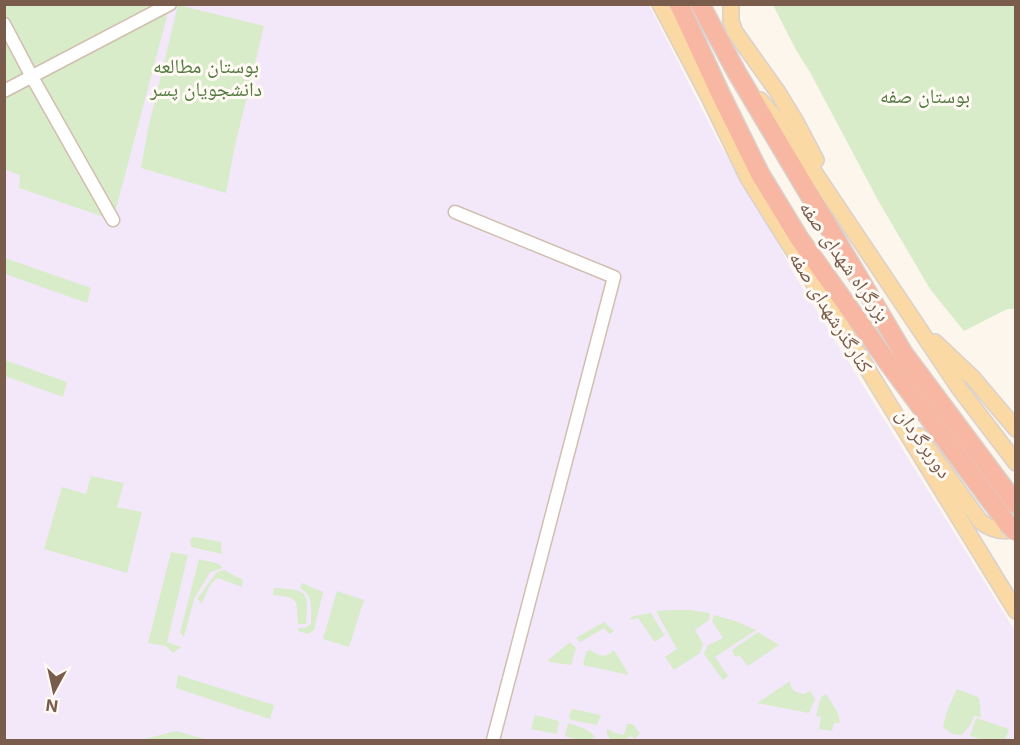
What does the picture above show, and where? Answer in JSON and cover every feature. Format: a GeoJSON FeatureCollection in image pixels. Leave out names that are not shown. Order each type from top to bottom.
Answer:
{"type":"FeatureCollection","features":[{"type":"Feature","properties":{"kind":"highway","name":"بزرگراه شهدای صفه"},"geometry":{"type":"LineString","coordinates":[[679,4],[760,174],[799,238],[892,368],[1013,528]]}},
{"type":"Feature","properties":{"kind":"highway","name":"بزرگراه شهدای صفه"},"geometry":{"type":"LineString","coordinates":[[700,4],[737,73],[904,354],[1016,504]]}},
{"type":"Feature","properties":{"kind":"main road","name":"کنارگذرشهدای صفه"},"geometry":{"type":"LineString","coordinates":[[660,4],[748,178],[1016,611]]}},
{"type":"Feature","properties":{"kind":"main road"},"geometry":{"type":"LineString","coordinates":[[731,4],[731,21],[735,32],[796,122],[816,161],[825,189]]}},
{"type":"Feature","properties":{"kind":"main road"},"geometry":{"type":"LineString","coordinates":[[737,73],[786,130],[959,388],[1016,463]]}},
{"type":"Feature","properties":{"kind":"main road"},"geometry":{"type":"LineString","coordinates":[[917,326],[1016,418]]}},
{"type":"Feature","properties":{"kind":"main road","name":"دوربرگردان"},"geometry":{"type":"LineString","coordinates":[[846,334],[980,521],[993,530],[1009,531],[1013,528]]}},
{"type":"Feature","properties":{"kind":"main road"},"geometry":{"type":"LineString","coordinates":[[974,378],[1016,429]]}},
{"type":"Feature","properties":{"kind":"street"},"geometry":{"type":"LineString","coordinates":[[4,91],[170,4]]}},
{"type":"Feature","properties":{"kind":"street"},"geometry":{"type":"LineString","coordinates":[[4,24],[113,220]]}},
{"type":"Feature","properties":{"kind":"street"},"geometry":{"type":"LineString","coordinates":[[454,212],[614,277],[492,741]]}},
{"type":"Feature","properties":{"kind":"shaded area"},"geometry":{"type":"Polygon","coordinates":[[[4,5],[649,5],[718,141],[794,274],[1015,631],[1015,740],[5,740],[4,5]]]}},
{"type":"Feature","properties":{"kind":"green space"},"geometry":{"type":"Polygon","coordinates":[[[5,5],[170,5],[113,220],[19,188],[20,175],[5,170],[5,5]]]}},
{"type":"Feature","properties":{"kind":"green space","name":"بوستان مطالعه دانشجویان پسر"},"geometry":{"type":"Polygon","coordinates":[[[178,5],[264,26],[226,193],[141,168],[148,129],[178,5]]]}},
{"type":"Feature","properties":{"kind":"green space","name":"بوستان صفه"},"geometry":{"type":"Polygon","coordinates":[[[773,5],[1015,5],[1015,309],[1007,309],[964,331],[930,289],[879,202],[773,5]]]}},
{"type":"Feature","properties":{"kind":"green space"},"geometry":{"type":"Polygon","coordinates":[[[5,258],[91,288],[87,303],[5,274],[5,258]]]}},
{"type":"Feature","properties":{"kind":"green space"},"geometry":{"type":"Polygon","coordinates":[[[5,360],[67,382],[63,397],[5,376],[5,360]]]}},
{"type":"Feature","properties":{"kind":"green space"},"geometry":{"type":"Polygon","coordinates":[[[91,476],[124,483],[117,507],[142,512],[127,573],[44,549],[62,487],[86,494],[91,476]]]}},
{"type":"Feature","properties":{"kind":"green space"},"geometry":{"type":"Polygon","coordinates":[[[192,537],[221,542],[222,554],[191,547],[192,537]]]}},
{"type":"Feature","properties":{"kind":"green space"},"geometry":{"type":"Polygon","coordinates":[[[171,552],[188,555],[167,642],[181,647],[173,653],[166,646],[148,643],[171,552]]]}},
{"type":"Feature","properties":{"kind":"green space"},"geometry":{"type":"Polygon","coordinates":[[[199,559],[219,564],[223,568],[210,572],[194,599],[184,637],[180,633],[199,559]]]}},
{"type":"Feature","properties":{"kind":"green space"},"geometry":{"type":"Polygon","coordinates":[[[224,570],[243,580],[242,587],[218,578],[210,586],[202,603],[197,599],[217,572],[224,570]]]}},
{"type":"Feature","properties":{"kind":"green space"},"geometry":{"type":"Polygon","coordinates":[[[302,583],[323,592],[314,630],[308,634],[298,631],[298,628],[307,627],[311,623],[311,603],[308,595],[300,588],[302,583]]]}},
{"type":"Feature","properties":{"kind":"green space"},"geometry":{"type":"Polygon","coordinates":[[[274,588],[300,591],[304,594],[307,604],[306,624],[298,624],[295,601],[288,597],[273,595],[274,588]]]}},
{"type":"Feature","properties":{"kind":"green space"},"geometry":{"type":"Polygon","coordinates":[[[337,591],[364,600],[349,647],[323,639],[337,591]]]}},
{"type":"Feature","properties":{"kind":"green space"},"geometry":{"type":"Polygon","coordinates":[[[656,611],[710,613],[709,620],[695,630],[703,644],[700,653],[674,670],[665,657],[677,649],[656,611]]]}},
{"type":"Feature","properties":{"kind":"green space"},"geometry":{"type":"Polygon","coordinates":[[[651,613],[664,635],[655,642],[638,618],[630,619],[633,616],[651,613]]]}},
{"type":"Feature","properties":{"kind":"green space"},"geometry":{"type":"Polygon","coordinates":[[[714,615],[756,630],[715,657],[728,676],[723,680],[704,654],[708,645],[723,638],[712,621],[714,615]]]}},
{"type":"Feature","properties":{"kind":"green space"},"geometry":{"type":"Polygon","coordinates":[[[604,622],[614,631],[610,634],[604,628],[580,642],[576,638],[604,622]]]}},
{"type":"Feature","properties":{"kind":"green space"},"geometry":{"type":"Polygon","coordinates":[[[758,632],[779,645],[748,666],[739,655],[735,657],[732,650],[758,632]]]}},
{"type":"Feature","properties":{"kind":"green space"},"geometry":{"type":"Polygon","coordinates":[[[570,642],[576,648],[571,665],[549,662],[548,660],[570,642]]]}},
{"type":"Feature","properties":{"kind":"green space"},"geometry":{"type":"Polygon","coordinates":[[[590,650],[602,656],[614,650],[629,675],[583,665],[586,652],[590,650]]]}},
{"type":"Feature","properties":{"kind":"green space"},"geometry":{"type":"Polygon","coordinates":[[[178,675],[274,705],[270,719],[176,688],[178,675]]]}},
{"type":"Feature","properties":{"kind":"green space"},"geometry":{"type":"Polygon","coordinates":[[[790,681],[791,687],[798,693],[804,694],[810,691],[815,699],[809,713],[757,703],[790,681]]]}},
{"type":"Feature","properties":{"kind":"green space"},"geometry":{"type":"Polygon","coordinates":[[[957,689],[978,697],[980,704],[981,717],[974,716],[962,735],[952,734],[943,727],[957,689]]]}},
{"type":"Feature","properties":{"kind":"green space"},"geometry":{"type":"Polygon","coordinates":[[[826,694],[835,708],[840,723],[834,723],[832,731],[819,729],[821,717],[816,716],[821,697],[826,694]]]}},
{"type":"Feature","properties":{"kind":"green space"},"geometry":{"type":"Polygon","coordinates":[[[573,709],[601,715],[597,725],[571,720],[569,718],[573,709]]]}},
{"type":"Feature","properties":{"kind":"green space"},"geometry":{"type":"Polygon","coordinates":[[[535,715],[559,721],[557,734],[531,729],[535,715]]]}},
{"type":"Feature","properties":{"kind":"green space"},"geometry":{"type":"Polygon","coordinates":[[[976,718],[1009,729],[1005,740],[984,740],[970,736],[976,718]]]}},
{"type":"Feature","properties":{"kind":"green space"},"geometry":{"type":"Polygon","coordinates":[[[568,723],[586,730],[595,737],[584,741],[565,736],[568,723]]]}},
{"type":"Feature","properties":{"kind":"green space"},"geometry":{"type":"Polygon","coordinates":[[[627,724],[633,724],[640,734],[634,739],[631,736],[624,740],[611,740],[607,729],[624,735],[627,724]]]}},
{"type":"Feature","properties":{"kind":"green space"},"geometry":{"type":"Polygon","coordinates":[[[176,731],[208,740],[141,740],[176,731]]]}}]}
